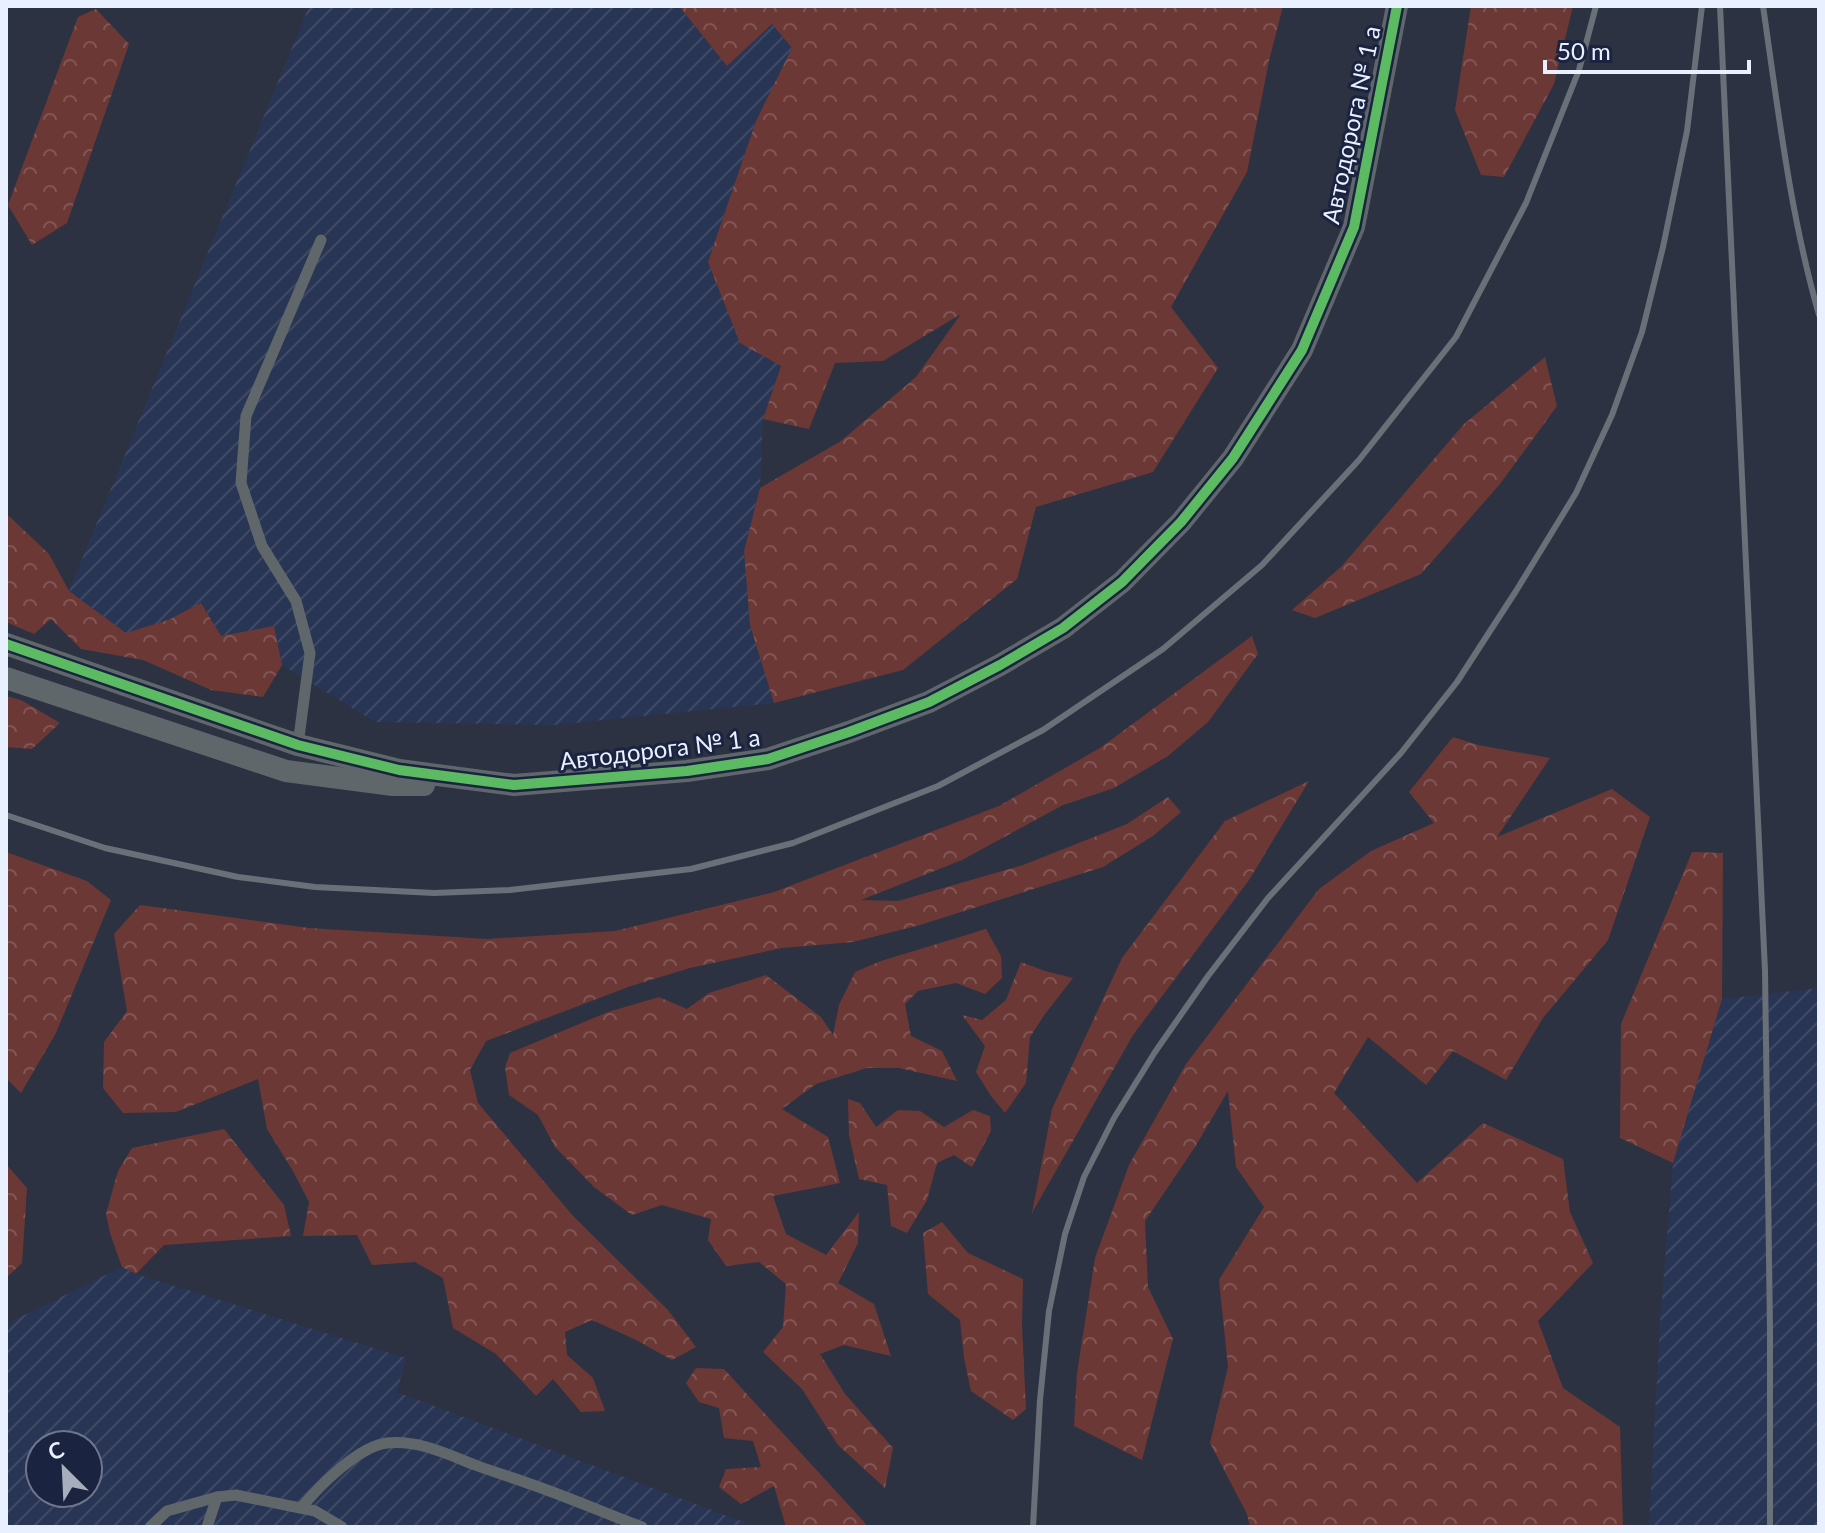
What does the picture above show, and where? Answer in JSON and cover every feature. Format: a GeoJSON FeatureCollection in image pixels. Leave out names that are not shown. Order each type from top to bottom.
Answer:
{"type":"FeatureCollection","features":[{"type":"Feature","properties":{"kind":"street","name":"Автодорога № 1 а"},"geometry":{"type":"LineString","coordinates":[[6,644],[298,745],[399,770],[514,785],[687,771],[768,759],[929,702],[1063,628],[1122,582],[1181,522],[1233,458],[1302,350],[1354,227],[1397,6]]}},
{"type":"Feature","properties":{"kind":"street"},"geometry":{"type":"LineString","coordinates":[[6,678],[286,771],[393,785],[514,785]]}},
{"type":"Feature","properties":{"kind":"lane"},"geometry":{"type":"LineString","coordinates":[[298,745],[310,653],[296,601],[262,546],[241,483],[246,416],[321,240]]}},
{"type":"Feature","properties":{"kind":"lane"},"geometry":{"type":"LineString","coordinates":[[301,1508],[318,1487],[358,1455],[385,1443],[411,1444],[444,1451],[642,1527]]}},
{"type":"Feature","properties":{"kind":"lane"},"geometry":{"type":"LineString","coordinates":[[150,1527],[167,1511],[236,1495],[315,1511],[334,1525]]}},
{"type":"Feature","properties":{"kind":"lane"},"geometry":{"type":"LineString","coordinates":[[207,1527],[217,1497]]}},
{"type":"Feature","properties":{"kind":"shaded area"},"geometry":{"type":"Polygon","coordinates":[[[309,6],[679,6],[727,66],[772,24],[792,48],[756,121],[708,262],[781,366],[763,419],[760,488],[744,551],[750,625],[774,703],[553,725],[375,722],[282,665],[274,626],[221,636],[201,603],[168,620],[127,634],[69,591],[309,6]]]}},
{"type":"Feature","properties":{"kind":"shaded area"},"geometry":{"type":"Polygon","coordinates":[[[1819,988],[1819,1527],[1649,1527],[1660,1323],[1673,1163],[1722,999],[1819,988]]]}},
{"type":"Feature","properties":{"kind":"shaded area"},"geometry":{"type":"Polygon","coordinates":[[[122,1267],[406,1358],[397,1392],[757,1527],[6,1527],[6,1324],[122,1267]]]}},
{"type":"Feature","properties":{"kind":"green space"},"geometry":{"type":"Polygon","coordinates":[[[679,6],[1283,6],[1247,172],[1171,307],[1218,368],[1153,472],[1036,507],[1017,579],[903,670],[774,703],[750,625],[744,551],[760,488],[841,441],[916,377],[961,314],[883,361],[835,363],[809,429],[763,419],[781,366],[740,343],[708,262],[756,121],[792,48],[772,24],[727,66],[679,6]]]}},
{"type":"Feature","properties":{"kind":"green space"},"geometry":{"type":"Polygon","coordinates":[[[1471,6],[1573,6],[1554,84],[1504,177],[1481,175],[1455,110],[1471,6]]]}},
{"type":"Feature","properties":{"kind":"green space"},"geometry":{"type":"Polygon","coordinates":[[[96,9],[129,44],[67,223],[32,245],[8,205],[78,17],[96,9]]]}},
{"type":"Feature","properties":{"kind":"green space"},"geometry":{"type":"Polygon","coordinates":[[[1545,357],[1557,406],[1500,484],[1421,574],[1315,618],[1292,610],[1342,566],[1464,424],[1545,357]]]}},
{"type":"Feature","properties":{"kind":"green space"},"geometry":{"type":"Polygon","coordinates":[[[6,515],[49,554],[69,591],[126,633],[168,620],[201,603],[221,636],[274,626],[282,665],[263,697],[211,690],[143,660],[81,649],[51,619],[34,634],[6,622],[6,515]]]}},
{"type":"Feature","properties":{"kind":"green space"},"geometry":{"type":"Polygon","coordinates":[[[1252,636],[1258,654],[1208,722],[1168,756],[1114,788],[1063,805],[962,860],[861,900],[898,901],[1023,865],[1127,824],[1168,797],[1181,812],[1153,836],[1103,867],[920,925],[853,942],[782,948],[690,968],[631,986],[486,1041],[470,1070],[478,1103],[573,1216],[668,1310],[696,1347],[672,1360],[592,1320],[565,1332],[567,1355],[593,1378],[605,1411],[581,1412],[553,1379],[536,1396],[496,1354],[453,1328],[443,1278],[415,1262],[372,1265],[357,1235],[303,1236],[309,1202],[267,1129],[258,1079],[176,1112],[123,1113],[103,1088],[104,1042],[127,1011],[114,934],[140,905],[309,928],[487,939],[615,931],[774,892],[999,806],[1100,748],[1252,636]]]}},
{"type":"Feature","properties":{"kind":"green space"},"geometry":{"type":"Polygon","coordinates":[[[6,696],[21,700],[60,723],[32,749],[6,747],[6,696]]]}},
{"type":"Feature","properties":{"kind":"green space"},"geometry":{"type":"Polygon","coordinates":[[[1453,737],[1478,745],[1550,758],[1497,837],[1612,789],[1650,817],[1608,940],[1543,1018],[1506,1080],[1453,1051],[1426,1085],[1368,1037],[1334,1093],[1417,1183],[1483,1123],[1563,1159],[1570,1212],[1593,1263],[1538,1321],[1563,1388],[1620,1427],[1623,1527],[1250,1527],[1247,1514],[1210,1443],[1228,1367],[1219,1280],[1264,1207],[1236,1167],[1228,1091],[1145,1221],[1148,1287],[1173,1339],[1142,1460],[1074,1426],[1077,1373],[1095,1258],[1129,1165],[1186,1064],[1319,889],[1371,851],[1434,823],[1409,792],[1453,737]]]}},
{"type":"Feature","properties":{"kind":"green space"},"geometry":{"type":"Polygon","coordinates":[[[1309,781],[1249,880],[1133,1035],[1032,1213],[1052,1109],[1122,958],[1225,821],[1309,781]]]}},
{"type":"Feature","properties":{"kind":"green space"},"geometry":{"type":"Polygon","coordinates":[[[6,852],[87,881],[111,900],[56,1033],[21,1093],[6,1078],[6,852]]]}},
{"type":"Feature","properties":{"kind":"green space"},"geometry":{"type":"Polygon","coordinates":[[[1692,852],[1723,853],[1722,999],[1673,1163],[1620,1138],[1621,1024],[1692,852]]]}},
{"type":"Feature","properties":{"kind":"green space"},"geometry":{"type":"Polygon","coordinates":[[[986,929],[1001,956],[1002,978],[985,994],[956,983],[918,991],[905,1004],[911,1036],[942,1051],[957,1081],[899,1068],[867,1068],[816,1084],[782,1109],[828,1137],[840,1183],[773,1196],[786,1234],[826,1255],[859,1212],[858,1243],[838,1283],[874,1304],[891,1356],[844,1345],[820,1354],[845,1394],[893,1448],[885,1488],[838,1445],[802,1389],[763,1352],[783,1327],[786,1284],[759,1262],[726,1266],[708,1240],[711,1219],[662,1205],[632,1215],[594,1187],[555,1147],[538,1115],[509,1095],[505,1067],[510,1053],[608,1012],[659,997],[687,1009],[709,993],[766,975],[821,1017],[833,1035],[839,1005],[855,972],[986,929]]]}},
{"type":"Feature","properties":{"kind":"green space"},"geometry":{"type":"Polygon","coordinates":[[[1021,962],[1073,978],[1030,1037],[1026,1083],[1005,1113],[976,1072],[985,1046],[962,1015],[982,1020],[1006,1000],[1021,962]]]}},
{"type":"Feature","properties":{"kind":"green space"},"geometry":{"type":"Polygon","coordinates":[[[848,1099],[860,1103],[876,1127],[898,1110],[920,1111],[944,1127],[973,1110],[990,1116],[991,1131],[972,1167],[954,1155],[937,1163],[927,1200],[907,1233],[891,1226],[887,1185],[859,1179],[849,1135],[848,1099]]]}},
{"type":"Feature","properties":{"kind":"green space"},"geometry":{"type":"Polygon","coordinates":[[[224,1129],[284,1205],[291,1236],[164,1245],[136,1274],[122,1267],[106,1214],[118,1171],[132,1148],[224,1129]]]}},
{"type":"Feature","properties":{"kind":"green space"},"geometry":{"type":"Polygon","coordinates":[[[6,1164],[27,1188],[22,1263],[6,1278],[6,1164]]]}},
{"type":"Feature","properties":{"kind":"green space"},"geometry":{"type":"Polygon","coordinates":[[[942,1222],[968,1253],[1023,1279],[1026,1409],[1013,1420],[971,1391],[960,1320],[928,1294],[923,1233],[942,1222]]]}},
{"type":"Feature","properties":{"kind":"green space"},"geometry":{"type":"Polygon","coordinates":[[[696,1368],[724,1369],[866,1527],[786,1527],[774,1486],[741,1504],[719,1487],[726,1469],[761,1467],[753,1441],[724,1438],[719,1408],[699,1402],[686,1383],[696,1368]]]}},
{"type":"Feature","properties":{"kind":"railway"},"geometry":{"type":"LineString","coordinates":[[6,815],[105,848],[238,877],[315,887],[434,893],[510,890],[691,869],[793,843],[938,786],[1043,730],[1163,649],[1262,565],[1359,460],[1456,337],[1526,203],[1579,70],[1596,6]]}},
{"type":"Feature","properties":{"kind":"railway"},"geometry":{"type":"LineString","coordinates":[[1033,1527],[1040,1400],[1049,1311],[1065,1234],[1084,1177],[1114,1118],[1208,976],[1268,898],[1401,753],[1457,682],[1576,493],[1612,415],[1642,332],[1687,131],[1702,6]]}},
{"type":"Feature","properties":{"kind":"railway"},"geometry":{"type":"LineString","coordinates":[[1720,6],[1765,971],[1770,1527]]}},
{"type":"Feature","properties":{"kind":"railway"},"geometry":{"type":"LineString","coordinates":[[1763,6],[1792,200],[1819,315]]}},
{"type":"Feature","properties":{"kind":"cycle path"},"geometry":{"type":"LineString","coordinates":[[6,644],[298,745],[399,770],[514,785],[687,771],[768,759],[929,702],[1063,628],[1122,582],[1181,522],[1233,458],[1302,350],[1354,227],[1397,6]]}}]}
